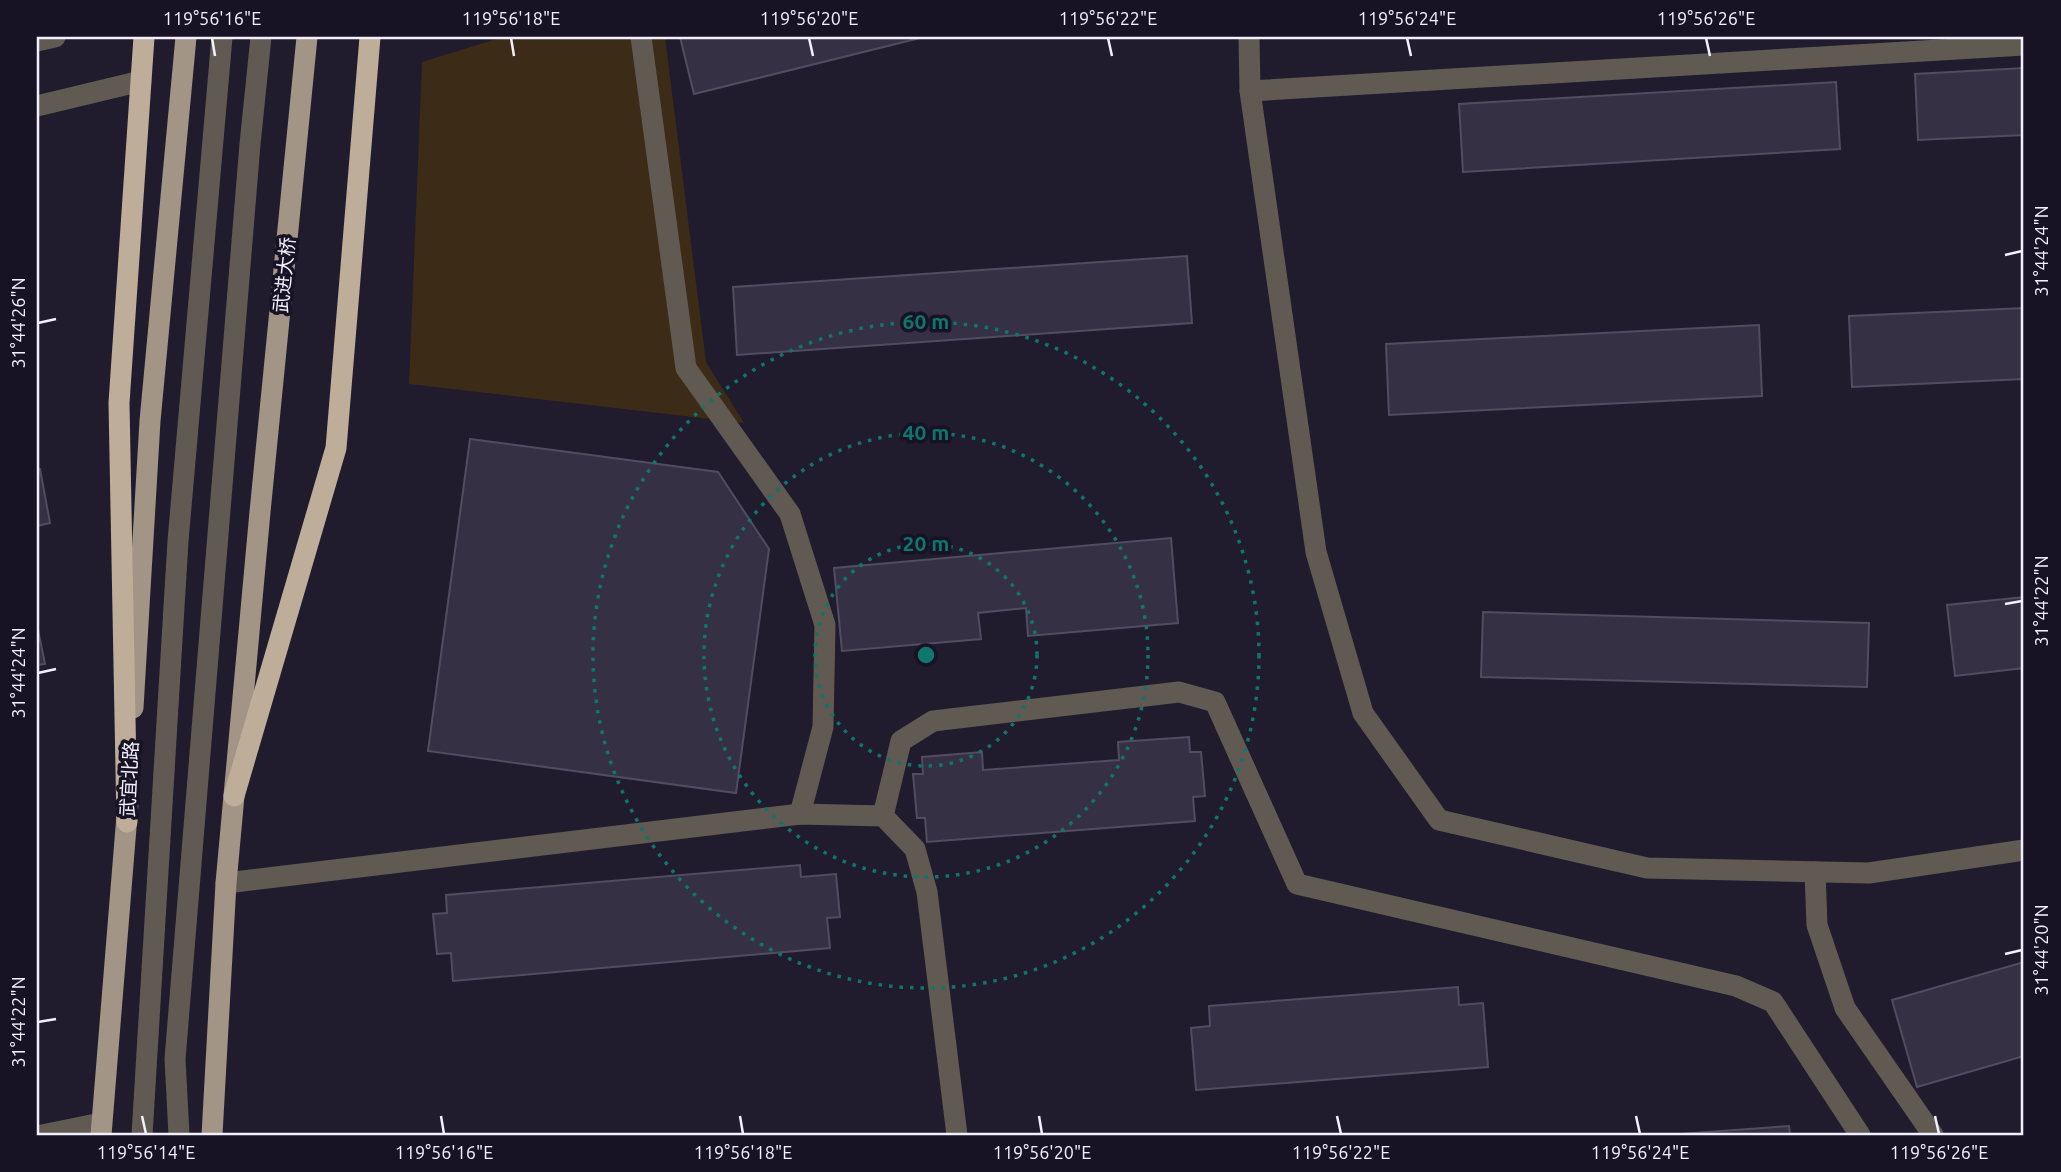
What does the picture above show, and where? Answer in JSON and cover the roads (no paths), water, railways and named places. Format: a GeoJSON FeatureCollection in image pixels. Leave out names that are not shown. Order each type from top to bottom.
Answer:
{"type":"FeatureCollection","features":[{"type":"Feature","properties":{"kind":"highway"},"geometry":{"type":"LineString","coordinates":[[127,822],[119,403],[144,37]]}},
{"type":"Feature","properties":{"kind":"highway"},"geometry":{"type":"LineString","coordinates":[[234,796],[336,448],[370,37]]}},
{"type":"Feature","properties":{"kind":"main road","name":"武宜北路"},"geometry":{"type":"LineString","coordinates":[[101,1129],[127,822],[150,421],[186,37]]}},
{"type":"Feature","properties":{"kind":"main road","name":"武进大桥"},"geometry":{"type":"LineString","coordinates":[[234,796],[307,37]]}},
{"type":"Feature","properties":{"kind":"main road"},"geometry":{"type":"LineString","coordinates":[[212,1135],[226,883],[234,796]]}},
{"type":"Feature","properties":{"kind":"street"},"geometry":{"type":"LineString","coordinates":[[37,41],[55,37]]}},
{"type":"Feature","properties":{"kind":"street"},"geometry":{"type":"LineString","coordinates":[[142,1135],[178,541],[222,37]]}},
{"type":"Feature","properties":{"kind":"street"},"geometry":{"type":"LineString","coordinates":[[179,1135],[175,1059],[246,185],[261,37]]}},
{"type":"Feature","properties":{"kind":"street"},"geometry":{"type":"LineString","coordinates":[[641,37],[686,368],[790,514],[825,625],[823,727],[800,814]]}},
{"type":"Feature","properties":{"kind":"street"},"geometry":{"type":"LineString","coordinates":[[1249,37],[1250,91],[1316,552],[1363,713],[1439,820],[1647,868],[1869,873],[2024,850]]}},
{"type":"Feature","properties":{"kind":"street"},"geometry":{"type":"LineString","coordinates":[[1250,91],[2024,45]]}},
{"type":"Feature","properties":{"kind":"street"},"geometry":{"type":"LineString","coordinates":[[37,106],[141,81]]}},
{"type":"Feature","properties":{"kind":"street"},"geometry":{"type":"LineString","coordinates":[[883,816],[901,741],[933,720],[1179,692],[1214,702],[1297,884],[1735,986],[1773,1002],[1860,1135]]}},
{"type":"Feature","properties":{"kind":"street"},"geometry":{"type":"LineString","coordinates":[[226,883],[800,814],[883,816],[915,849],[927,892],[957,1135]]}},
{"type":"Feature","properties":{"kind":"street"},"geometry":{"type":"LineString","coordinates":[[1815,872],[1817,925],[1844,1008],[1933,1135]]}},
{"type":"Feature","properties":{"kind":"street"},"geometry":{"type":"LineString","coordinates":[[42,1135],[101,1129]]}}]}
